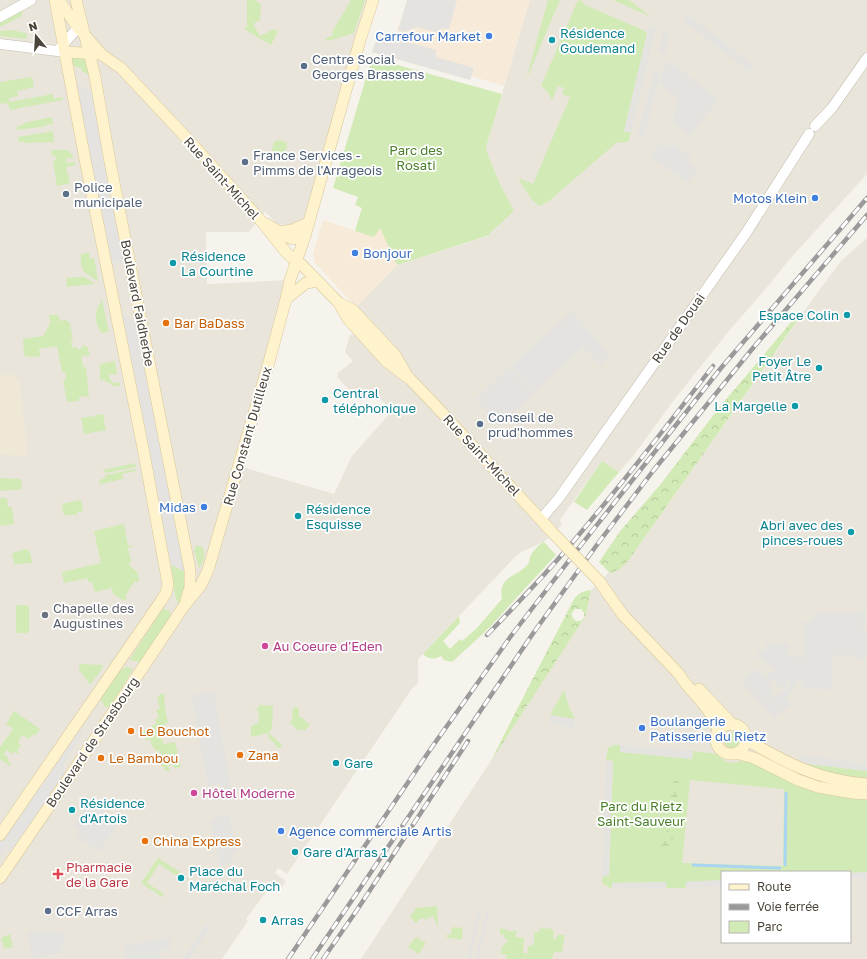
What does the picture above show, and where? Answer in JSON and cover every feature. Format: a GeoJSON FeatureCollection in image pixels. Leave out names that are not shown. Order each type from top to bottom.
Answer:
{"type":"FeatureCollection","features":[{"type":"Feature","properties":{"kind":"main road","name":"Boulevard Faidherbe"},"geometry":{"type":"LineString","coordinates":[[55,0],[62,49],[168,578]]}},
{"type":"Feature","properties":{"kind":"main road"},"geometry":{"type":"LineString","coordinates":[[59,0],[102,55]]}},
{"type":"Feature","properties":{"kind":"main road","name":"Boulevard Faidherbe"},"geometry":{"type":"LineString","coordinates":[[76,0],[81,28],[90,54],[191,573],[190,587],[184,606]]}},
{"type":"Feature","properties":{"kind":"main road","name":"Rue Constant Dutilleux"},"geometry":{"type":"LineString","coordinates":[[184,606],[201,585],[208,570],[286,299],[290,280],[305,236],[361,36],[373,0]]}},
{"type":"Feature","properties":{"kind":"main road"},"geometry":{"type":"LineString","coordinates":[[62,49],[102,55]]}},
{"type":"Feature","properties":{"kind":"main road","name":"Rue Saint-Michel"},"geometry":{"type":"LineString","coordinates":[[102,55],[121,68],[262,222],[285,251],[318,281],[339,304],[348,319],[387,362],[410,379],[599,581],[612,597],[623,615],[679,674]]}},
{"type":"Feature","properties":{"kind":"main road"},"geometry":{"type":"LineString","coordinates":[[262,222],[280,232],[287,238],[291,239],[305,236]]}},
{"type":"Feature","properties":{"kind":"main road"},"geometry":{"type":"LineString","coordinates":[[280,232],[292,230],[308,223]]}},
{"type":"Feature","properties":{"kind":"main road"},"geometry":{"type":"LineString","coordinates":[[286,299],[306,283],[318,281]]}},
{"type":"Feature","properties":{"kind":"main road","name":"Boulevard de Strasbourg"},"geometry":{"type":"LineString","coordinates":[[0,835],[164,596],[168,578]]}},
{"type":"Feature","properties":{"kind":"main road","name":"Boulevard de Strasbourg"},"geometry":{"type":"LineString","coordinates":[[0,878],[184,606]]}},
{"type":"Feature","properties":{"kind":"main road"},"geometry":{"type":"LineString","coordinates":[[679,674],[692,681],[733,725],[742,730],[746,740],[781,760],[817,775],[845,782],[867,784]]}},
{"type":"Feature","properties":{"kind":"main road"},"geometry":{"type":"LineString","coordinates":[[679,674],[685,684],[712,716],[718,732],[718,747],[722,751],[729,754],[736,753],[754,758],[809,784],[828,789],[867,794]]}},
{"type":"Feature","properties":{"kind":"main road"},"geometry":{"type":"LineString","coordinates":[[718,732],[724,726],[733,725]]}},
{"type":"Feature","properties":{"kind":"main road"},"geometry":{"type":"LineString","coordinates":[[736,753],[743,748],[746,740]]}},
{"type":"Feature","properties":{"kind":"street"},"geometry":{"type":"LineString","coordinates":[[0,17],[31,0]]}},
{"type":"Feature","properties":{"kind":"street"},"geometry":{"type":"LineString","coordinates":[[0,44],[62,49],[81,28]]}},
{"type":"Feature","properties":{"kind":"street","name":"Rue de Douai"},"geometry":{"type":"LineString","coordinates":[[540,519],[559,498],[746,233],[812,130],[832,108],[867,58]]}},
{"type":"Feature","properties":{"kind":"shaded area"},"geometry":{"type":"Polygon","coordinates":[[[0,0],[373,0],[308,223],[289,230],[288,225],[277,224],[265,212],[249,232],[206,232],[207,284],[290,280],[239,466],[334,494],[352,456],[392,411],[371,389],[359,400],[337,377],[338,373],[353,361],[345,352],[350,335],[354,335],[356,307],[397,265],[489,236],[488,234],[514,211],[501,186],[486,147],[530,0],[867,0],[867,174],[788,261],[729,331],[619,472],[602,461],[560,520],[562,525],[544,542],[523,551],[516,556],[418,659],[418,683],[411,690],[287,874],[278,868],[275,873],[286,881],[281,888],[270,881],[264,890],[266,892],[246,919],[248,921],[222,959],[0,959],[0,0]]]}},
{"type":"Feature","properties":{"kind":"shaded area"},"geometry":{"type":"Polygon","coordinates":[[[407,0],[530,0],[504,86],[471,76],[470,80],[372,52],[376,41],[381,35],[395,38],[407,0]]]}},
{"type":"Feature","properties":{"kind":"shaded area"},"geometry":{"type":"Polygon","coordinates":[[[407,0],[457,0],[449,29],[441,28],[439,33],[417,27],[405,32],[398,30],[407,0]]]}},
{"type":"Feature","properties":{"kind":"shaded area"},"geometry":{"type":"Polygon","coordinates":[[[688,14],[754,66],[750,72],[683,21],[688,14]]]}},
{"type":"Feature","properties":{"kind":"shaded area"},"geometry":{"type":"Polygon","coordinates":[[[649,26],[656,27],[631,133],[624,131],[649,26]]]}},
{"type":"Feature","properties":{"kind":"shaded area"},"geometry":{"type":"Polygon","coordinates":[[[663,32],[670,33],[665,54],[658,53],[663,32]]]}},
{"type":"Feature","properties":{"kind":"shaded area"},"geometry":{"type":"Polygon","coordinates":[[[381,35],[436,50],[436,57],[474,68],[470,80],[372,52],[376,41],[381,35]]]}},
{"type":"Feature","properties":{"kind":"shaded area"},"geometry":{"type":"Polygon","coordinates":[[[670,61],[719,100],[689,136],[672,122],[678,99],[659,83],[663,67],[670,61]]]}},
{"type":"Feature","properties":{"kind":"shaded area"},"geometry":{"type":"Polygon","coordinates":[[[654,72],[660,74],[644,138],[637,137],[654,72]]]}},
{"type":"Feature","properties":{"kind":"shaded area"},"geometry":{"type":"Polygon","coordinates":[[[76,84],[93,93],[126,267],[111,260],[76,84]]]}},
{"type":"Feature","properties":{"kind":"shaded area"},"geometry":{"type":"Polygon","coordinates":[[[660,143],[666,148],[671,143],[692,157],[689,163],[698,169],[688,183],[649,156],[660,143]]]}},
{"type":"Feature","properties":{"kind":"shaded area"},"geometry":{"type":"Polygon","coordinates":[[[323,220],[374,237],[380,227],[397,265],[356,307],[315,263],[313,254],[323,220]]]}},
{"type":"Feature","properties":{"kind":"shaded area"},"geometry":{"type":"Polygon","coordinates":[[[867,238],[867,959],[361,959],[585,617],[591,590],[608,573],[608,571],[611,573],[628,561],[841,261],[867,238]]]}},
{"type":"Feature","properties":{"kind":"shaded area"},"geometry":{"type":"Polygon","coordinates":[[[572,311],[609,354],[601,366],[583,347],[534,392],[511,366],[572,311]]]}},
{"type":"Feature","properties":{"kind":"shaded area"},"geometry":{"type":"Polygon","coordinates":[[[121,314],[136,323],[186,572],[171,565],[121,314]]]}},
{"type":"Feature","properties":{"kind":"shaded area"},"geometry":{"type":"Polygon","coordinates":[[[509,367],[534,394],[499,426],[476,399],[509,367]]]}},
{"type":"Feature","properties":{"kind":"shaded area"},"geometry":{"type":"Polygon","coordinates":[[[11,374],[19,380],[27,445],[27,453],[24,456],[0,454],[0,375],[11,374]]]}},
{"type":"Feature","properties":{"kind":"shaded area"},"geometry":{"type":"Polygon","coordinates":[[[866,612],[866,621],[863,621],[863,629],[867,630],[867,659],[855,659],[855,655],[832,656],[833,690],[801,688],[802,681],[797,681],[794,688],[786,697],[792,705],[774,718],[741,682],[756,669],[767,679],[768,672],[775,672],[774,666],[766,665],[764,659],[756,659],[758,651],[765,652],[765,643],[789,643],[789,656],[803,657],[803,621],[813,621],[814,613],[866,612]],[[769,680],[775,689],[770,693],[774,697],[787,688],[791,680],[787,680],[787,687],[776,687],[775,680],[769,680]]]}},
{"type":"Feature","properties":{"kind":"shaded area"},"geometry":{"type":"Polygon","coordinates":[[[214,692],[232,792],[222,794],[220,784],[208,786],[191,695],[214,692]]]}},
{"type":"Feature","properties":{"kind":"shaded area"},"geometry":{"type":"Polygon","coordinates":[[[550,715],[575,719],[574,728],[549,724],[550,715]]]}},
{"type":"Feature","properties":{"kind":"shaded area"},"geometry":{"type":"Polygon","coordinates":[[[80,726],[82,735],[64,764],[65,775],[11,854],[8,845],[0,856],[0,842],[80,726]]]}},
{"type":"Feature","properties":{"kind":"shaded area"},"geometry":{"type":"Polygon","coordinates":[[[620,745],[693,751],[692,759],[620,752],[620,745]]]}},
{"type":"Feature","properties":{"kind":"shaded area"},"geometry":{"type":"Polygon","coordinates":[[[802,755],[867,764],[867,771],[801,763],[799,759],[802,755]]]}},
{"type":"Feature","properties":{"kind":"shaded area"},"geometry":{"type":"Polygon","coordinates":[[[606,760],[613,761],[609,875],[602,877],[606,760]]]}},
{"type":"Feature","properties":{"kind":"shaded area"},"geometry":{"type":"Polygon","coordinates":[[[93,796],[103,803],[104,816],[117,826],[99,852],[76,836],[80,831],[73,826],[93,796]]]}},
{"type":"Feature","properties":{"kind":"shaded area"},"geometry":{"type":"Polygon","coordinates":[[[229,815],[237,852],[230,854],[232,863],[220,866],[210,819],[229,815]]]}},
{"type":"Feature","properties":{"kind":"shaded area"},"geometry":{"type":"Polygon","coordinates":[[[867,872],[867,878],[851,879],[851,873],[867,872]]]}},
{"type":"Feature","properties":{"kind":"shaded area"},"geometry":{"type":"Polygon","coordinates":[[[721,880],[721,886],[686,888],[686,882],[721,880]]]}},
{"type":"Feature","properties":{"kind":"shaded area"},"geometry":{"type":"Polygon","coordinates":[[[666,882],[666,888],[612,889],[612,883],[666,882]]]}},
{"type":"Feature","properties":{"kind":"shaded area"},"geometry":{"type":"Polygon","coordinates":[[[478,909],[482,910],[470,959],[467,959],[478,909]]]}},
{"type":"Feature","properties":{"kind":"shaded area"},"geometry":{"type":"Polygon","coordinates":[[[487,910],[490,910],[478,959],[475,959],[487,910]]]}},
{"type":"Feature","properties":{"kind":"shaded area"},"geometry":{"type":"Polygon","coordinates":[[[206,924],[211,927],[189,959],[183,959],[206,924]]]}},
{"type":"Feature","properties":{"kind":"shaded area"},"geometry":{"type":"Polygon","coordinates":[[[27,932],[63,932],[66,946],[61,947],[62,953],[32,959],[27,932]]]}},
{"type":"Feature","properties":{"kind":"shaded area"},"geometry":{"type":"Polygon","coordinates":[[[170,937],[171,949],[160,951],[161,959],[126,959],[123,946],[170,937]]]}},
{"type":"Feature","properties":{"kind":"green space"},"geometry":{"type":"Polygon","coordinates":[[[247,0],[254,0],[261,4],[260,20],[253,24],[260,36],[274,29],[278,31],[271,45],[244,29],[247,27],[247,0]]]}},
{"type":"Feature","properties":{"kind":"green space"},"geometry":{"type":"Polygon","coordinates":[[[351,0],[365,0],[354,33],[328,41],[325,39],[333,35],[332,32],[351,0]]]}},
{"type":"Feature","properties":{"kind":"green space"},"geometry":{"type":"Polygon","coordinates":[[[548,0],[560,0],[526,80],[548,0]]]}},
{"type":"Feature","properties":{"kind":"green space"},"geometry":{"type":"Polygon","coordinates":[[[578,0],[584,2],[583,4],[645,31],[647,34],[624,131],[631,133],[628,142],[616,143],[549,201],[539,206],[531,199],[518,178],[533,184],[570,97],[562,94],[564,88],[558,86],[552,100],[546,90],[541,86],[578,0]]]}},
{"type":"Feature","properties":{"kind":"green space"},"geometry":{"type":"Polygon","coordinates":[[[613,0],[629,0],[651,17],[613,0]]]}},
{"type":"Feature","properties":{"kind":"green space"},"geometry":{"type":"Polygon","coordinates":[[[23,10],[22,16],[0,27],[0,23],[23,10]]]}},
{"type":"Feature","properties":{"kind":"green space"},"geometry":{"type":"Polygon","coordinates":[[[12,30],[26,33],[27,39],[0,36],[0,31],[12,30]]]}},
{"type":"Feature","properties":{"kind":"green space"},"geometry":{"type":"Polygon","coordinates":[[[77,56],[85,59],[89,75],[82,71],[81,68],[72,65],[72,57],[77,56]]]}},
{"type":"Feature","properties":{"kind":"green space","name":"Parc des Rosati"},"geometry":{"type":"Polygon","coordinates":[[[372,58],[502,94],[486,147],[501,186],[514,211],[489,234],[490,235],[397,265],[380,228],[374,237],[355,231],[362,208],[355,205],[358,197],[333,188],[372,58]]]}},
{"type":"Feature","properties":{"kind":"green space"},"geometry":{"type":"Polygon","coordinates":[[[32,77],[34,87],[17,91],[18,96],[9,98],[9,102],[53,94],[54,99],[63,97],[63,100],[10,110],[8,103],[0,104],[0,82],[32,77]]]}},
{"type":"Feature","properties":{"kind":"green space"},"geometry":{"type":"Polygon","coordinates":[[[52,117],[53,125],[47,124],[47,126],[17,130],[17,126],[23,125],[23,123],[52,117]]]}},
{"type":"Feature","properties":{"kind":"green space"},"geometry":{"type":"Polygon","coordinates":[[[53,131],[54,142],[26,143],[18,141],[18,137],[53,131]]]}},
{"type":"Feature","properties":{"kind":"green space"},"geometry":{"type":"Polygon","coordinates":[[[278,140],[287,143],[286,150],[278,154],[272,150],[274,142],[278,140]]]}},
{"type":"Feature","properties":{"kind":"green space"},"geometry":{"type":"Polygon","coordinates":[[[51,150],[68,150],[74,157],[66,159],[67,163],[75,162],[76,165],[66,167],[70,183],[57,186],[53,161],[56,160],[55,156],[52,156],[51,150]]]}},
{"type":"Feature","properties":{"kind":"green space"},"geometry":{"type":"Polygon","coordinates":[[[89,253],[90,259],[94,258],[97,281],[84,271],[81,265],[81,254],[89,253]]]}},
{"type":"Feature","properties":{"kind":"green space"},"geometry":{"type":"Polygon","coordinates":[[[85,277],[95,284],[67,287],[66,278],[85,277]]]}},
{"type":"Feature","properties":{"kind":"green space"},"geometry":{"type":"Polygon","coordinates":[[[102,300],[109,332],[101,333],[96,320],[96,313],[102,300]]]}},
{"type":"Feature","properties":{"kind":"green space"},"geometry":{"type":"Polygon","coordinates":[[[804,311],[628,561],[620,569],[611,573],[608,571],[599,562],[621,530],[660,485],[718,409],[798,314],[804,311]]]}},
{"type":"Feature","properties":{"kind":"green space"},"geometry":{"type":"Polygon","coordinates":[[[49,315],[58,315],[60,321],[66,320],[70,323],[73,340],[71,340],[72,348],[76,347],[80,350],[84,344],[85,347],[88,347],[88,352],[90,351],[89,356],[83,355],[81,359],[84,368],[86,367],[89,397],[81,396],[79,401],[67,402],[63,381],[66,380],[65,372],[62,372],[57,346],[39,349],[40,357],[31,356],[31,358],[29,358],[29,356],[24,356],[23,339],[43,336],[50,324],[49,315]]]}},
{"type":"Feature","properties":{"kind":"green space"},"geometry":{"type":"Polygon","coordinates":[[[115,361],[117,374],[109,375],[109,379],[111,379],[112,383],[119,382],[120,386],[113,386],[110,383],[105,382],[105,379],[100,380],[100,364],[115,361]]]}},
{"type":"Feature","properties":{"kind":"green space"},"geometry":{"type":"Polygon","coordinates":[[[103,414],[106,430],[84,434],[81,418],[96,417],[96,415],[103,414]]]}},
{"type":"Feature","properties":{"kind":"green space"},"geometry":{"type":"Polygon","coordinates":[[[602,461],[619,472],[587,510],[574,502],[602,461]]]}},
{"type":"Feature","properties":{"kind":"green space"},"geometry":{"type":"Polygon","coordinates":[[[135,463],[136,467],[107,473],[102,470],[135,463]]]}},
{"type":"Feature","properties":{"kind":"green space"},"geometry":{"type":"Polygon","coordinates":[[[136,469],[136,471],[122,474],[123,479],[100,484],[99,480],[103,479],[106,475],[136,469]]]}},
{"type":"Feature","properties":{"kind":"green space"},"geometry":{"type":"Polygon","coordinates":[[[0,478],[21,479],[22,489],[0,491],[0,478]]]}},
{"type":"Feature","properties":{"kind":"green space"},"geometry":{"type":"Polygon","coordinates":[[[0,498],[7,498],[8,507],[12,507],[14,524],[0,526],[0,498]]]}},
{"type":"Feature","properties":{"kind":"green space"},"geometry":{"type":"Polygon","coordinates":[[[81,500],[83,511],[77,512],[77,515],[64,515],[62,509],[64,508],[61,504],[81,500]]]}},
{"type":"Feature","properties":{"kind":"green space"},"geometry":{"type":"Polygon","coordinates":[[[124,524],[128,546],[132,545],[132,547],[128,548],[131,561],[129,565],[137,572],[139,580],[137,583],[135,581],[125,596],[127,598],[125,601],[113,594],[112,588],[95,592],[92,582],[88,582],[88,578],[64,583],[62,572],[101,563],[94,531],[124,524]]]}},
{"type":"Feature","properties":{"kind":"green space"},"geometry":{"type":"Polygon","coordinates":[[[544,542],[556,555],[486,631],[452,662],[444,660],[441,656],[431,658],[423,654],[459,616],[460,623],[443,641],[450,649],[460,639],[462,641],[476,629],[502,599],[501,591],[505,581],[529,563],[530,556],[533,551],[544,542]]]}},
{"type":"Feature","properties":{"kind":"green space"},"geometry":{"type":"Polygon","coordinates":[[[196,546],[200,546],[204,551],[203,562],[199,568],[194,551],[196,546]]]}},
{"type":"Feature","properties":{"kind":"green space"},"geometry":{"type":"Polygon","coordinates":[[[27,549],[30,552],[32,563],[16,564],[15,566],[12,555],[15,552],[27,549]]]}},
{"type":"Feature","properties":{"kind":"green space"},"geometry":{"type":"Polygon","coordinates":[[[171,565],[186,572],[187,590],[179,604],[174,591],[171,565]]]}},
{"type":"Feature","properties":{"kind":"green space"},"geometry":{"type":"Polygon","coordinates":[[[591,590],[585,617],[491,761],[573,601],[580,593],[591,590]],[[575,609],[572,613],[572,617],[576,621],[581,621],[584,617],[584,613],[581,609],[575,609]]]}},
{"type":"Feature","properties":{"kind":"green space"},"geometry":{"type":"Polygon","coordinates":[[[18,605],[27,605],[29,607],[29,631],[27,633],[18,633],[16,630],[16,607],[18,605]]]}},
{"type":"Feature","properties":{"kind":"green space"},"geometry":{"type":"Polygon","coordinates":[[[164,609],[170,611],[171,616],[140,662],[130,660],[162,610],[164,609]]]}},
{"type":"Feature","properties":{"kind":"green space"},"geometry":{"type":"Polygon","coordinates":[[[79,665],[103,665],[102,669],[90,685],[79,669],[79,665]]]}},
{"type":"Feature","properties":{"kind":"green space"},"geometry":{"type":"Polygon","coordinates":[[[127,667],[133,669],[112,704],[109,707],[105,707],[101,700],[101,696],[119,671],[127,667]]]}},
{"type":"Feature","properties":{"kind":"green space"},"geometry":{"type":"Polygon","coordinates":[[[564,690],[569,707],[575,719],[550,715],[564,690]]]}},
{"type":"Feature","properties":{"kind":"green space"},"geometry":{"type":"Polygon","coordinates":[[[160,694],[165,694],[164,702],[168,723],[164,724],[165,727],[158,729],[164,744],[175,742],[181,767],[174,768],[173,764],[168,767],[170,771],[168,772],[160,763],[165,760],[158,750],[156,751],[150,743],[152,742],[150,739],[147,741],[142,732],[156,724],[155,719],[159,718],[156,710],[160,708],[157,697],[160,696],[160,694]]]}},
{"type":"Feature","properties":{"kind":"green space"},"geometry":{"type":"Polygon","coordinates":[[[259,705],[273,706],[272,729],[269,733],[251,737],[251,726],[259,723],[258,721],[261,720],[258,718],[259,713],[257,709],[254,709],[259,708],[259,705]]]}},
{"type":"Feature","properties":{"kind":"green space"},"geometry":{"type":"Polygon","coordinates":[[[293,707],[299,708],[299,718],[301,717],[310,725],[304,731],[301,729],[299,731],[289,722],[292,721],[293,707]]]}},
{"type":"Feature","properties":{"kind":"green space"},"geometry":{"type":"Polygon","coordinates":[[[14,711],[40,729],[36,735],[32,735],[29,739],[22,735],[18,742],[21,745],[17,750],[19,752],[18,754],[14,751],[12,754],[7,750],[3,754],[8,757],[7,760],[11,763],[10,766],[0,759],[0,747],[13,729],[6,724],[14,711]]]}},
{"type":"Feature","properties":{"kind":"green space"},"geometry":{"type":"Polygon","coordinates":[[[732,732],[738,734],[740,740],[738,746],[732,748],[726,746],[724,740],[726,734],[732,732]]]}},
{"type":"Feature","properties":{"kind":"green space"},"geometry":{"type":"Polygon","coordinates":[[[269,733],[282,745],[280,748],[278,748],[268,737],[269,733]]]}},
{"type":"Feature","properties":{"kind":"green space","name":"Parc du Rietz Saint-Sauveur"},"geometry":{"type":"Polygon","coordinates":[[[614,745],[620,745],[620,752],[692,759],[693,751],[717,754],[725,761],[733,763],[742,761],[756,763],[867,798],[867,872],[721,871],[721,880],[686,882],[686,888],[666,888],[666,882],[612,883],[612,889],[602,883],[602,877],[609,875],[613,761],[606,760],[608,748],[614,745]],[[690,780],[682,863],[783,866],[784,789],[690,780]]]}},
{"type":"Feature","properties":{"kind":"green space"},"geometry":{"type":"Polygon","coordinates":[[[801,763],[867,771],[867,779],[834,776],[801,763]]]}},
{"type":"Feature","properties":{"kind":"green space"},"geometry":{"type":"Polygon","coordinates":[[[676,780],[679,782],[677,801],[672,804],[670,803],[669,796],[670,790],[676,780]]]}},
{"type":"Feature","properties":{"kind":"green space"},"geometry":{"type":"Polygon","coordinates":[[[670,826],[674,829],[673,840],[670,850],[665,855],[661,848],[662,839],[663,834],[670,826]]]}},
{"type":"Feature","properties":{"kind":"green space"},"geometry":{"type":"Polygon","coordinates":[[[158,858],[180,872],[177,876],[159,864],[147,883],[164,894],[162,897],[141,883],[158,858]]]}},
{"type":"Feature","properties":{"kind":"green space"},"geometry":{"type":"Polygon","coordinates":[[[437,906],[438,927],[433,916],[424,920],[423,918],[420,918],[416,923],[410,917],[416,908],[437,906]]]}},
{"type":"Feature","properties":{"kind":"green space"},"geometry":{"type":"Polygon","coordinates":[[[541,927],[543,929],[551,928],[554,932],[553,939],[556,939],[557,935],[565,935],[562,952],[554,952],[552,959],[506,959],[507,955],[501,954],[502,946],[507,943],[508,940],[505,939],[504,935],[500,934],[500,928],[513,932],[513,930],[517,931],[515,937],[524,938],[523,953],[527,954],[528,947],[534,944],[534,933],[539,932],[541,927]]]}},
{"type":"Feature","properties":{"kind":"green space"},"geometry":{"type":"Polygon","coordinates":[[[452,928],[463,928],[462,940],[446,937],[446,935],[451,935],[452,928]]]}},
{"type":"Feature","properties":{"kind":"green space"},"geometry":{"type":"Polygon","coordinates":[[[10,934],[13,947],[4,949],[1,938],[10,934]]]}},
{"type":"Feature","properties":{"kind":"green space"},"geometry":{"type":"Polygon","coordinates":[[[416,937],[426,943],[419,954],[408,947],[416,937]]]}},
{"type":"Feature","properties":{"kind":"waterway"},"geometry":{"type":"LineString","coordinates":[[785,865],[786,793]]}},
{"type":"Feature","properties":{"kind":"waterway"},"geometry":{"type":"LineString","coordinates":[[693,865],[780,868]]}},
{"type":"Feature","properties":{"kind":"railway"},"geometry":{"type":"LineString","coordinates":[[288,959],[432,747],[511,636],[721,368],[867,198]]}},
{"type":"Feature","properties":{"kind":"railway"},"geometry":{"type":"LineString","coordinates":[[312,959],[534,632],[599,542],[653,471],[753,348],[867,215]]}},
{"type":"Feature","properties":{"kind":"railway"},"geometry":{"type":"LineString","coordinates":[[487,635],[572,543],[644,455],[713,366]]}},
{"type":"Feature","properties":{"kind":"railway"},"geometry":{"type":"LineString","coordinates":[[323,959],[468,741]]}},
{"type":"Feature","properties":{"kind":"place","name":"Carrefour Market"},"geometry":{"type":"Point","coordinates":[489,36]}},
{"type":"Feature","properties":{"kind":"place","name":"Résidence Goudemand"},"geometry":{"type":"Point","coordinates":[552,40]}},
{"type":"Feature","properties":{"kind":"place","name":"Centre Social Georges Brassens"},"geometry":{"type":"Point","coordinates":[304,66]}},
{"type":"Feature","properties":{"kind":"place","name":"France Services - Pimms de l'Arrageois"},"geometry":{"type":"Point","coordinates":[245,162]}},
{"type":"Feature","properties":{"kind":"place","name":"Police municipale"},"geometry":{"type":"Point","coordinates":[66,194]}},
{"type":"Feature","properties":{"kind":"place","name":"Motos Klein"},"geometry":{"type":"Point","coordinates":[815,198]}},
{"type":"Feature","properties":{"kind":"place","name":"Bonjour"},"geometry":{"type":"Point","coordinates":[355,253]}},
{"type":"Feature","properties":{"kind":"place","name":"Résidence La Courtine"},"geometry":{"type":"Point","coordinates":[173,263]}},
{"type":"Feature","properties":{"kind":"place","name":"Espace Colin"},"geometry":{"type":"Point","coordinates":[847,315]}},
{"type":"Feature","properties":{"kind":"place","name":"Bar BaDass"},"geometry":{"type":"Point","coordinates":[166,323]}},
{"type":"Feature","properties":{"kind":"place","name":"Foyer Le Petit Âtre"},"geometry":{"type":"Point","coordinates":[819,368]}},
{"type":"Feature","properties":{"kind":"place","name":"Central téléphonique"},"geometry":{"type":"Point","coordinates":[325,400]}},
{"type":"Feature","properties":{"kind":"place","name":"La Margelle"},"geometry":{"type":"Point","coordinates":[795,406]}},
{"type":"Feature","properties":{"kind":"place","name":"Conseil de prud'hommes"},"geometry":{"type":"Point","coordinates":[480,424]}},
{"type":"Feature","properties":{"kind":"place","name":"Midas"},"geometry":{"type":"Point","coordinates":[204,507]}},
{"type":"Feature","properties":{"kind":"place","name":"Résidence Esquisse"},"geometry":{"type":"Point","coordinates":[298,516]}},
{"type":"Feature","properties":{"kind":"place","name":"Abri avec des pinces-roues"},"geometry":{"type":"Point","coordinates":[851,532]}},
{"type":"Feature","properties":{"kind":"place","name":"Chapelle des Augustines"},"geometry":{"type":"Point","coordinates":[45,615]}},
{"type":"Feature","properties":{"kind":"place","name":"Au Coeure d'Eden"},"geometry":{"type":"Point","coordinates":[265,646]}},
{"type":"Feature","properties":{"kind":"place","name":"Boulangerie Patisserie du Rietz"},"geometry":{"type":"Point","coordinates":[642,728]}},
{"type":"Feature","properties":{"kind":"place","name":"Le Bouchot"},"geometry":{"type":"Point","coordinates":[131,731]}},
{"type":"Feature","properties":{"kind":"place","name":"Zana"},"geometry":{"type":"Point","coordinates":[240,755]}},
{"type":"Feature","properties":{"kind":"place","name":"Le Bambou"},"geometry":{"type":"Point","coordinates":[101,758]}},
{"type":"Feature","properties":{"kind":"place","name":"Gare"},"geometry":{"type":"Point","coordinates":[336,763]}},
{"type":"Feature","properties":{"kind":"place","name":"Hôtel Moderne"},"geometry":{"type":"Point","coordinates":[194,793]}},
{"type":"Feature","properties":{"kind":"place","name":"Résidence d'Artois"},"geometry":{"type":"Point","coordinates":[72,810]}},
{"type":"Feature","properties":{"kind":"place","name":"Agence commerciale Artis"},"geometry":{"type":"Point","coordinates":[281,831]}},
{"type":"Feature","properties":{"kind":"place","name":"China Express"},"geometry":{"type":"Point","coordinates":[145,841]}},
{"type":"Feature","properties":{"kind":"place","name":"Gare d'Arras 1"},"geometry":{"type":"Point","coordinates":[295,852]}},
{"type":"Feature","properties":{"kind":"place","name":"Pharmacie de la Gare"},"geometry":{"type":"Point","coordinates":[58,874]}},
{"type":"Feature","properties":{"kind":"place","name":"Place du Maréchal Foch"},"geometry":{"type":"Point","coordinates":[181,878]}},
{"type":"Feature","properties":{"kind":"place","name":"CCF Arras"},"geometry":{"type":"Point","coordinates":[48,911]}},
{"type":"Feature","properties":{"kind":"place","name":"Arras"},"geometry":{"type":"Point","coordinates":[263,920]}}]}
